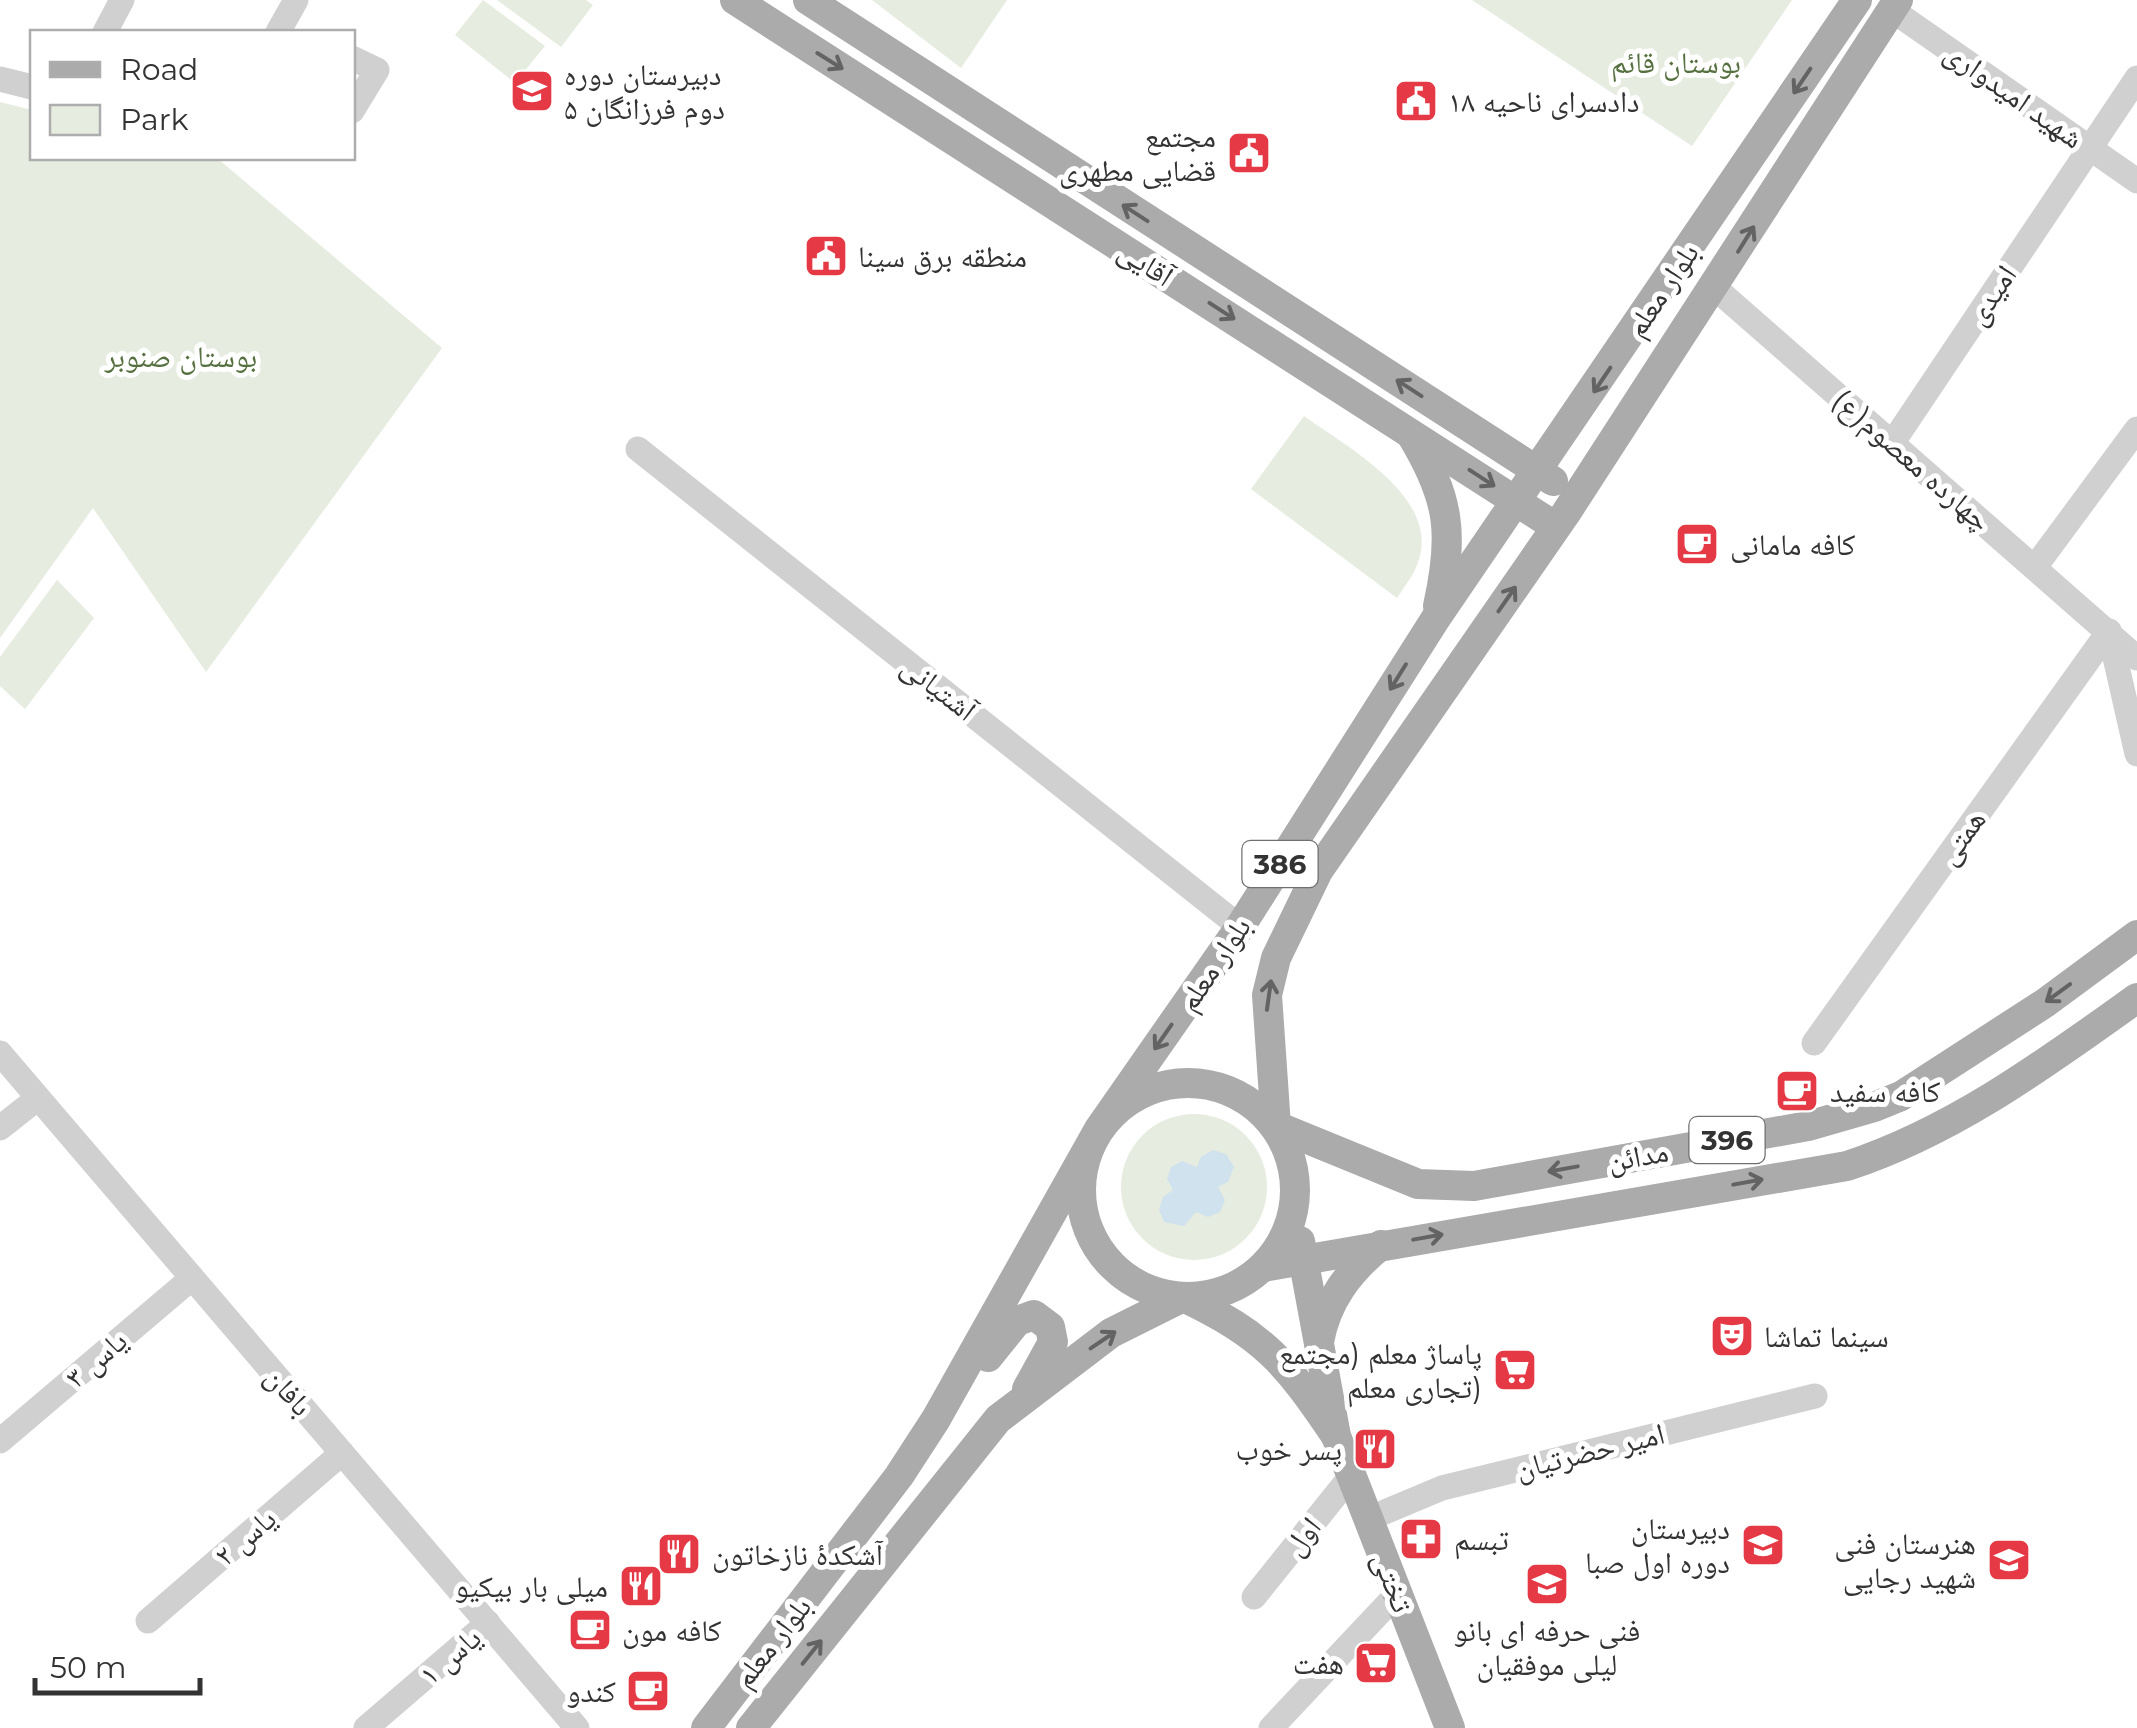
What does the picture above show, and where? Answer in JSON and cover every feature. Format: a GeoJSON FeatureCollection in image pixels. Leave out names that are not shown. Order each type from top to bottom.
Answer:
{"type":"FeatureCollection","features":[{"type":"Feature","properties":{"kind":"main road","name":"آقایی"},"geometry":{"type":"LineString","coordinates":[[735,0],[1408,429],[1556,528]]}},
{"type":"Feature","properties":{"kind":"main road","name":"آقایی"},"geometry":{"type":"LineString","coordinates":[[808,0],[1577,496]]}},
{"type":"Feature","properties":{"kind":"main road","name":"بلوار معلم"},"geometry":{"type":"LineString","coordinates":[[706,1728],[899,1476],[936,1419],[1099,1129],[1240,927],[1436,618],[1857,0]]}},
{"type":"Feature","properties":{"kind":"main road","name":"بلوار معلم"},"geometry":{"type":"LineString","coordinates":[[1276,1126],[1266,1033],[1267,995],[1276,958],[1318,870],[1556,528],[1895,5]]}},
{"type":"Feature","properties":{"kind":"main road"},"geometry":{"type":"LineString","coordinates":[[1408,429],[1433,470],[1447,512],[1449,539],[1436,618]]}},
{"type":"Feature","properties":{"kind":"main road"},"geometry":{"type":"LineString","coordinates":[[1491,441],[1536,441],[1568,429]]}},
{"type":"Feature","properties":{"kind":"main road","name":"مدائن"},"geometry":{"type":"LineString","coordinates":[[1276,1126],[1418,1184],[1474,1186],[1808,1126],[1902,1096],[2137,935]]}},
{"type":"Feature","properties":{"kind":"main road","name":"مدائن"},"geometry":{"type":"LineString","coordinates":[[1263,1267],[1846,1166],[1918,1141],[2056,1055],[2137,998]]}},
{"type":"Feature","properties":{"kind":"main road"},"geometry":{"type":"LineString","coordinates":[[1187,1082],[1221,1087],[1252,1102],[1276,1126],[1290,1153],[1296,1182],[1294,1212],[1282,1242],[1263,1267],[1239,1284],[1212,1295],[1183,1297],[1155,1292],[1129,1280],[1108,1262],[1091,1238],[1082,1211],[1080,1182],[1086,1154],[1099,1129],[1123,1104],[1153,1088],[1187,1082]]}},
{"type":"Feature","properties":{"kind":"main road","name":"تختی"},"geometry":{"type":"LineString","coordinates":[[1294,1212],[1336,1436],[1450,1728]]}},
{"type":"Feature","properties":{"kind":"main road"},"geometry":{"type":"LineString","coordinates":[[1318,1350],[1323,1322],[1346,1278],[1381,1246]]}},
{"type":"Feature","properties":{"kind":"main road","name":"بلوار معلم"},"geometry":{"type":"LineString","coordinates":[[751,1728],[998,1418],[1111,1333],[1183,1297]]}},
{"type":"Feature","properties":{"kind":"main road","name":"تختی"},"geometry":{"type":"LineString","coordinates":[[1183,1297],[1235,1322],[1290,1367],[1336,1436]]}},
{"type":"Feature","properties":{"kind":"main road"},"geometry":{"type":"LineString","coordinates":[[936,1419],[1017,1321],[1034,1315],[1050,1326],[1053,1342],[1023,1396]]}},
{"type":"Feature","properties":{"kind":"street"},"geometry":{"type":"LineString","coordinates":[[106,30],[122,0]]}},
{"type":"Feature","properties":{"kind":"street","name":"شهيد امیدواری"},"geometry":{"type":"LineString","coordinates":[[1895,5],[2137,180]]}},
{"type":"Feature","properties":{"kind":"street"},"geometry":{"type":"LineString","coordinates":[[355,60],[376,70],[355,106]]}},
{"type":"Feature","properties":{"kind":"street","name":"امیدی"},"geometry":{"type":"LineString","coordinates":[[1893,442],[2137,78]]}},
{"type":"Feature","properties":{"kind":"street"},"geometry":{"type":"LineString","coordinates":[[0,79],[30,86]]}},
{"type":"Feature","properties":{"kind":"street","name":"چهارده معصوم(ع)"},"geometry":{"type":"LineString","coordinates":[[1715,288],[2137,658]]}},
{"type":"Feature","properties":{"kind":"street"},"geometry":{"type":"LineString","coordinates":[[2035,567],[2137,429]]}},
{"type":"Feature","properties":{"kind":"street","name":"آشتیانی"},"geometry":{"type":"LineString","coordinates":[[638,449],[1240,927]]}},
{"type":"Feature","properties":{"kind":"street"},"geometry":{"type":"LineString","coordinates":[[2109,631],[2137,754]]}},
{"type":"Feature","properties":{"kind":"street","name":"همتی"},"geometry":{"type":"LineString","coordinates":[[1814,1044],[2109,631]]}},
{"type":"Feature","properties":{"kind":"street","name":"بافان"},"geometry":{"type":"LineString","coordinates":[[0,1054],[578,1728]]}},
{"type":"Feature","properties":{"kind":"street"},"geometry":{"type":"LineString","coordinates":[[0,1128],[38,1098]]}},
{"type":"Feature","properties":{"kind":"street","name":"یاس ۳"},"geometry":{"type":"LineString","coordinates":[[0,1441],[192,1278]]}},
{"type":"Feature","properties":{"kind":"street","name":"امیر حضرتیان"},"geometry":{"type":"LineString","coordinates":[[1368,1519],[1442,1488],[1815,1396]]}},
{"type":"Feature","properties":{"kind":"street","name":"یاس ۲"},"geometry":{"type":"LineString","coordinates":[[148,1621],[342,1453]]}},
{"type":"Feature","properties":{"kind":"street","name":"اول"},"geometry":{"type":"LineString","coordinates":[[1254,1597],[1351,1476]]}},
{"type":"Feature","properties":{"kind":"street"},"geometry":{"type":"LineString","coordinates":[[1271,1728],[1397,1594]]}},
{"type":"Feature","properties":{"kind":"street","name":"یاس ۱"},"geometry":{"type":"LineString","coordinates":[[366,1728],[488,1624]]}},
{"type":"Feature","properties":{"kind":"green space"},"geometry":{"type":"Polygon","coordinates":[[[483,0],[545,46],[515,83],[455,35],[483,0]]]}},
{"type":"Feature","properties":{"kind":"green space"},"geometry":{"type":"Polygon","coordinates":[[[497,0],[586,0],[593,5],[561,47],[497,0]]]}},
{"type":"Feature","properties":{"kind":"green space"},"geometry":{"type":"Polygon","coordinates":[[[872,0],[1007,0],[961,68],[872,0]]]}},
{"type":"Feature","properties":{"kind":"green space","name":"بوستان قائم"},"geometry":{"type":"Polygon","coordinates":[[[1472,0],[1792,0],[1692,146],[1472,0]]]}},
{"type":"Feature","properties":{"kind":"green space","name":"بوستان صنوبر"},"geometry":{"type":"Polygon","coordinates":[[[0,102],[30,110],[30,160],[219,160],[442,348],[206,672],[93,508],[0,638],[0,102]]]}},
{"type":"Feature","properties":{"kind":"green space"},"geometry":{"type":"Polygon","coordinates":[[[1304,416],[1387,477],[1417,518],[1422,541],[1417,565],[1397,598],[1251,489],[1304,416]]]}},
{"type":"Feature","properties":{"kind":"green space"},"geometry":{"type":"Polygon","coordinates":[[[57,580],[94,618],[25,709],[0,686],[0,657],[57,580]]]}},
{"type":"Feature","properties":{"kind":"green space"},"geometry":{"type":"Polygon","coordinates":[[[1194,1114],[1222,1120],[1245,1136],[1261,1159],[1267,1187],[1261,1215],[1245,1238],[1222,1254],[1194,1260],[1166,1254],[1143,1238],[1127,1215],[1121,1187],[1127,1159],[1143,1136],[1166,1120],[1194,1114]]]}},
{"type":"Feature","properties":{"kind":"water"},"geometry":{"type":"Polygon","coordinates":[[[1213,1150],[1226,1154],[1234,1167],[1228,1182],[1218,1187],[1225,1200],[1220,1212],[1208,1217],[1196,1212],[1184,1226],[1164,1222],[1159,1210],[1163,1197],[1173,1190],[1167,1179],[1171,1167],[1182,1161],[1197,1167],[1201,1157],[1213,1150]]]}},
{"type":"Feature","properties":{"kind":"place","name":"دبیرستان دوره دوم فرزانگان ۵"},"geometry":{"type":"Point","coordinates":[532,91]}},
{"type":"Feature","properties":{"kind":"place","name":"دادسرای ناحیه ۱۸"},"geometry":{"type":"Point","coordinates":[1416,101]}},
{"type":"Feature","properties":{"kind":"place","name":"مجتمع قضایی مطهری"},"geometry":{"type":"Point","coordinates":[1249,153]}},
{"type":"Feature","properties":{"kind":"place","name":"منطقه برق سینا"},"geometry":{"type":"Point","coordinates":[826,256]}},
{"type":"Feature","properties":{"kind":"place","name":"کافه مامانی"},"geometry":{"type":"Point","coordinates":[1697,544]}},
{"type":"Feature","properties":{"kind":"place","name":"کافه سفید"},"geometry":{"type":"Point","coordinates":[1797,1091]}},
{"type":"Feature","properties":{"kind":"place","name":"سینما تماشا"},"geometry":{"type":"Point","coordinates":[1732,1336]}},
{"type":"Feature","properties":{"kind":"place","name":"پاساژ معلم (مجتمع تجاری معلم)"},"geometry":{"type":"Point","coordinates":[1515,1370]}},
{"type":"Feature","properties":{"kind":"place","name":"پسر خوب"},"geometry":{"type":"Point","coordinates":[1375,1449]}},
{"type":"Feature","properties":{"kind":"place","name":"تبسم"},"geometry":{"type":"Point","coordinates":[1421,1539]}},
{"type":"Feature","properties":{"kind":"place","name":"دبیرستان دوره اول صبا"},"geometry":{"type":"Point","coordinates":[1763,1545]}},
{"type":"Feature","properties":{"kind":"place","name":"آشکدهٔ نازخاتون"},"geometry":{"type":"Point","coordinates":[679,1554]}},
{"type":"Feature","properties":{"kind":"place","name":"هنرستان فنی شهید رجایی"},"geometry":{"type":"Point","coordinates":[2009,1560]}},
{"type":"Feature","properties":{"kind":"place","name":"فنی حرفه ای بانو لیلی موفقیان"},"geometry":{"type":"Point","coordinates":[1547,1584]}},
{"type":"Feature","properties":{"kind":"place","name":"میلی بار بیکیو"},"geometry":{"type":"Point","coordinates":[641,1586]}},
{"type":"Feature","properties":{"kind":"place","name":"کافه مون"},"geometry":{"type":"Point","coordinates":[590,1630]}},
{"type":"Feature","properties":{"kind":"place","name":"هفت"},"geometry":{"type":"Point","coordinates":[1376,1663]}},
{"type":"Feature","properties":{"kind":"place","name":"کندو"},"geometry":{"type":"Point","coordinates":[648,1691]}}]}
